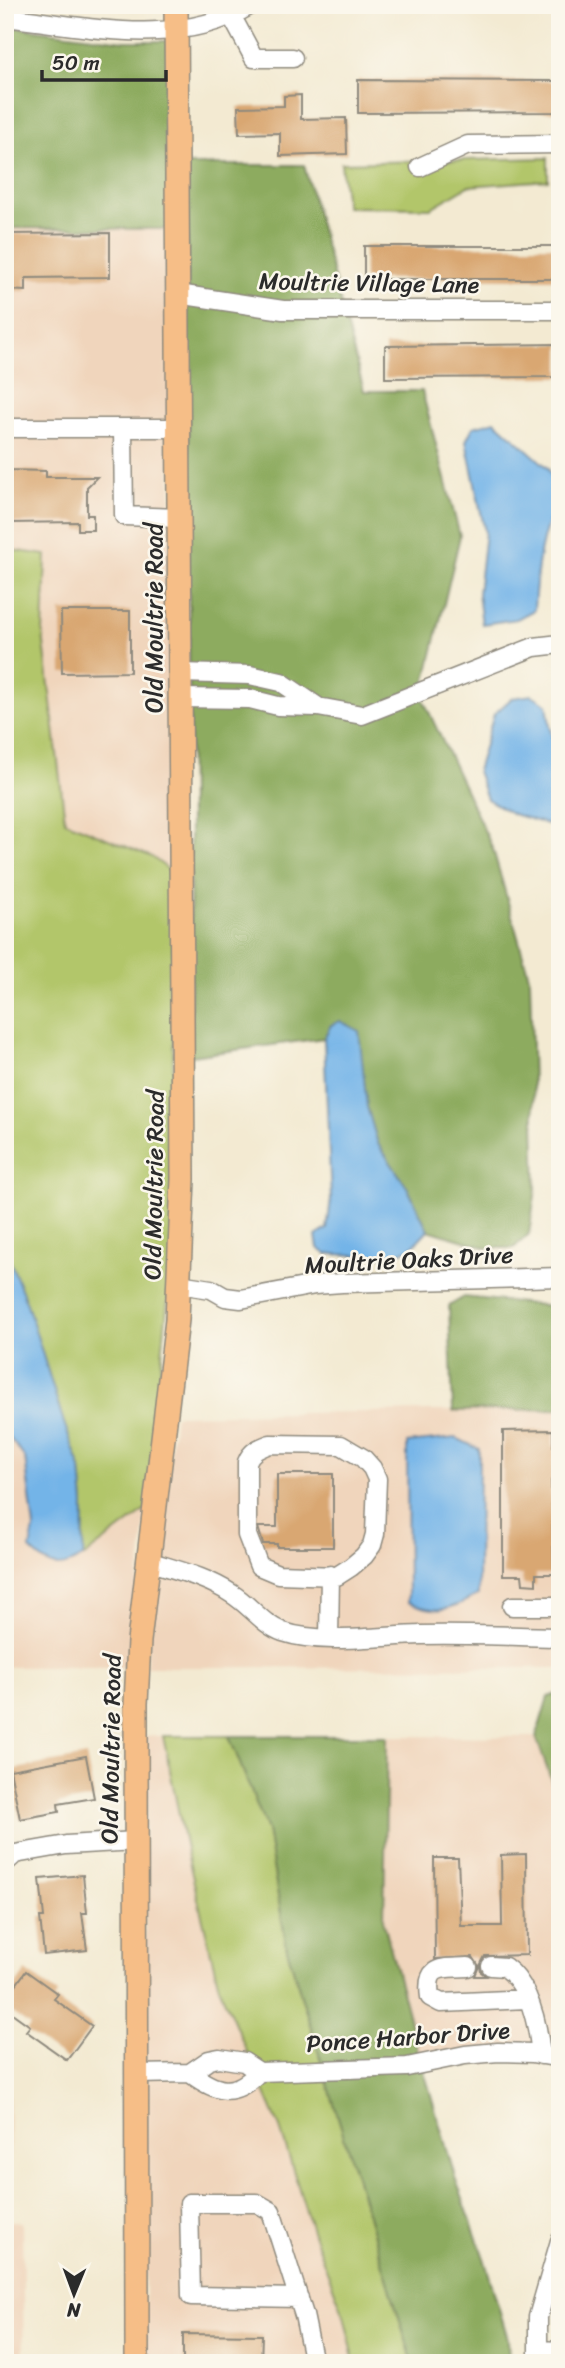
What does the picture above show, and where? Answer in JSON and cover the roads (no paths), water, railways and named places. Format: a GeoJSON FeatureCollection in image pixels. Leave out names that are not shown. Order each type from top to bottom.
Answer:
{"type":"FeatureCollection","features":[{"type":"Feature","properties":{"kind":"main road","name":"Old Moultrie Road"},"geometry":{"type":"LineString","coordinates":[[137,2363],[136,1691],[139,1641],[163,1446],[179,1284],[183,1179],[176,5]]}},
{"type":"Feature","properties":{"kind":"street"},"geometry":{"type":"LineString","coordinates":[[5,17],[125,31],[176,31],[197,28],[251,5]]}},
{"type":"Feature","properties":{"kind":"street"},"geometry":{"type":"LineString","coordinates":[[231,15],[254,58],[293,58]]}},
{"type":"Feature","properties":{"kind":"street"},"geometry":{"type":"LineString","coordinates":[[420,167],[468,145],[560,144]]}},
{"type":"Feature","properties":{"kind":"street","name":"Moultrie Village Lane"},"geometry":{"type":"LineString","coordinates":[[178,294],[283,310],[560,310]]}},
{"type":"Feature","properties":{"kind":"street"},"geometry":{"type":"LineString","coordinates":[[5,428],[179,428]]}},
{"type":"Feature","properties":{"kind":"street"},"geometry":{"type":"LineString","coordinates":[[123,429],[124,516],[180,518]]}},
{"type":"Feature","properties":{"kind":"street"},"geometry":{"type":"LineString","coordinates":[[180,698],[250,699],[278,706],[318,707],[362,715],[534,647],[560,644]]}},
{"type":"Feature","properties":{"kind":"street"},"geometry":{"type":"LineString","coordinates":[[180,673],[250,675],[281,682],[318,707]]}},
{"type":"Feature","properties":{"kind":"street","name":"Moultrie Oaks Drive"},"geometry":{"type":"LineString","coordinates":[[179,1284],[211,1289],[225,1297],[241,1299],[315,1285],[342,1283],[560,1277]]}},
{"type":"Feature","properties":{"kind":"street"},"geometry":{"type":"LineString","coordinates":[[270,1444],[341,1445],[363,1458],[372,1468],[377,1479],[375,1534],[372,1545],[365,1556],[351,1567],[337,1576],[330,1575],[278,1574],[259,1566],[247,1535],[247,1462],[257,1448],[270,1444]]}},
{"type":"Feature","properties":{"kind":"street"},"geometry":{"type":"LineString","coordinates":[[148,1561],[206,1580],[224,1589],[280,1631],[295,1635],[329,1638],[423,1635],[560,1637]]}},
{"type":"Feature","properties":{"kind":"street"},"geometry":{"type":"LineString","coordinates":[[329,1638],[330,1575]]}},
{"type":"Feature","properties":{"kind":"street"},"geometry":{"type":"LineString","coordinates":[[512,1606],[560,1606]]}},
{"type":"Feature","properties":{"kind":"street"},"geometry":{"type":"LineString","coordinates":[[5,1863],[15,1854],[66,1845],[136,1841]]}},
{"type":"Feature","properties":{"kind":"street"},"geometry":{"type":"LineString","coordinates":[[491,1966],[505,1967],[511,1972],[527,1998],[539,2032],[541,2055]]}},
{"type":"Feature","properties":{"kind":"street"},"geometry":{"type":"LineString","coordinates":[[468,1967],[437,1969],[432,1972],[428,1983],[430,1997],[441,2003],[527,1998]]}},
{"type":"Feature","properties":{"kind":"street","name":"Ponce Harbor Drive"},"geometry":{"type":"LineString","coordinates":[[190,2073],[209,2060],[219,2058],[244,2063],[259,2072],[407,2067],[465,2055],[498,2052],[560,2058]]}},
{"type":"Feature","properties":{"kind":"street","name":"Ponce Harbor Drive"},"geometry":{"type":"LineString","coordinates":[[136,2074],[190,2073],[215,2088],[225,2090],[247,2084],[259,2072]]}},
{"type":"Feature","properties":{"kind":"street"},"geometry":{"type":"LineString","coordinates":[[299,2298],[191,2296],[189,2203],[257,2203],[271,2211],[299,2298],[314,2363]]}},
{"type":"Feature","properties":{"kind":"street"},"geometry":{"type":"LineString","coordinates":[[560,2241],[538,2317],[538,2357],[560,2351]]}},
{"type":"Feature","properties":{"kind":"water"},"geometry":{"type":"Polygon","coordinates":[[[495,421],[548,468],[560,497],[544,537],[534,610],[517,619],[482,624],[478,594],[485,532],[466,441],[473,427],[495,421]]]}},
{"type":"Feature","properties":{"kind":"water"},"geometry":{"type":"Polygon","coordinates":[[[532,695],[547,704],[551,734],[560,755],[560,821],[553,826],[513,814],[487,799],[477,771],[494,714],[512,698],[532,695]]]}},
{"type":"Feature","properties":{"kind":"water"},"geometry":{"type":"Polygon","coordinates":[[[340,1021],[359,1031],[367,1107],[378,1144],[407,1187],[428,1230],[411,1248],[392,1256],[326,1254],[318,1248],[316,1236],[327,1229],[331,1200],[324,1038],[331,1025],[340,1021]]]}},
{"type":"Feature","properties":{"kind":"water"},"geometry":{"type":"Polygon","coordinates":[[[5,1248],[27,1304],[81,1469],[84,1504],[83,1557],[67,1565],[49,1564],[30,1549],[34,1528],[25,1458],[5,1432],[5,1248]]]}},
{"type":"Feature","properties":{"kind":"water"},"geometry":{"type":"Polygon","coordinates":[[[456,1438],[479,1449],[478,1595],[444,1609],[428,1608],[408,1602],[407,1443],[456,1438]]]}}]}
